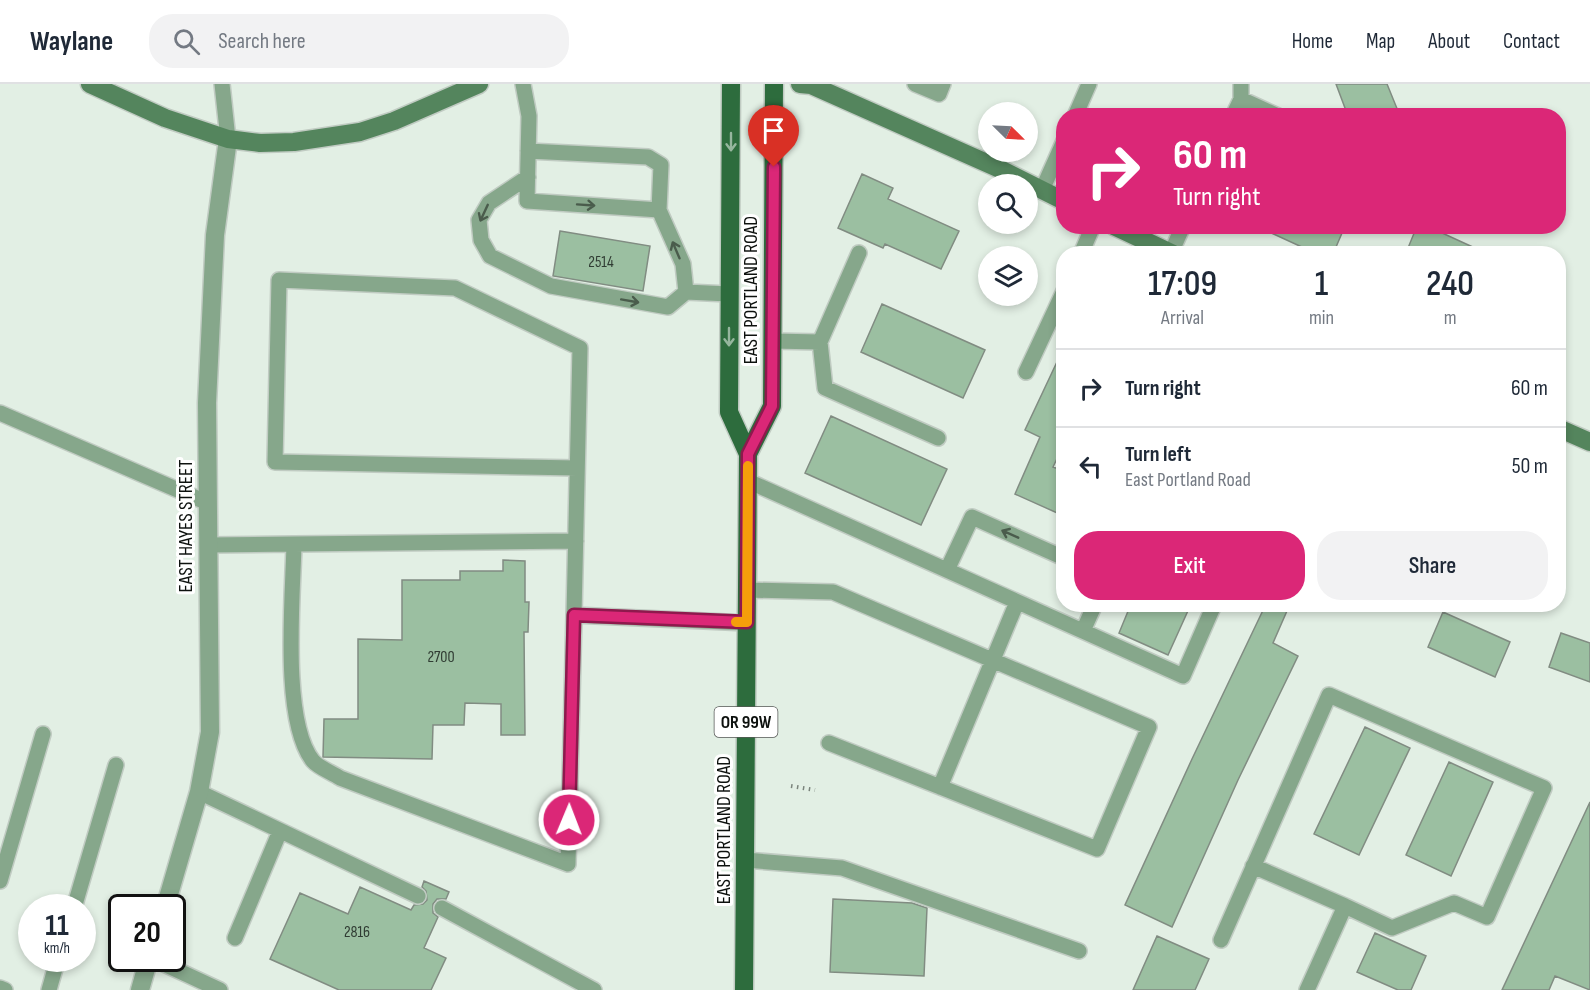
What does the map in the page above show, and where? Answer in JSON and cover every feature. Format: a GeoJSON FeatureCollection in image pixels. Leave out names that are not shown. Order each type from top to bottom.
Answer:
{"type":"FeatureCollection","features":[{"type":"Feature","properties":{"kind":"main road","name":"EAST PORTLAND ROAD"},"geometry":{"type":"LineString","coordinates":[[731,84],[729,412],[748,454],[744,990]]}},
{"type":"Feature","properties":{"kind":"main road","name":"EAST PORTLAND ROAD"},"geometry":{"type":"LineString","coordinates":[[748,454],[772,406],[774,84]]}},
{"type":"Feature","properties":{"kind":"street"},"geometry":{"type":"LineString","coordinates":[[90,84],[165,118],[228,139],[261,143],[294,142],[360,132],[393,121],[479,84]]}},
{"type":"Feature","properties":{"kind":"street"},"geometry":{"type":"LineString","coordinates":[[800,84],[811,85],[832,94],[1000,169],[1056,197]]}},
{"type":"Feature","properties":{"kind":"street","name":"EAST HAYES STREET"},"geometry":{"type":"LineString","coordinates":[[169,894],[199,792],[210,732],[207,403],[215,236],[228,139]]}},
{"type":"Feature","properties":{"kind":"street"},"geometry":{"type":"LineString","coordinates":[[1131,234],[1157,246]]}},
{"type":"Feature","properties":{"kind":"street"},"geometry":{"type":"LineString","coordinates":[[1566,432],[1590,442]]}},
{"type":"Feature","properties":{"kind":"street"},"geometry":{"type":"LineString","coordinates":[[140,990],[146,972]]}},
{"type":"Feature","properties":{"kind":"lane"},"geometry":{"type":"LineString","coordinates":[[222,84],[228,139]]}},
{"type":"Feature","properties":{"kind":"lane"},"geometry":{"type":"LineString","coordinates":[[523,84],[529,116],[527,201],[659,210]]}},
{"type":"Feature","properties":{"kind":"lane"},"geometry":{"type":"LineString","coordinates":[[915,84],[939,94],[943,84]]}},
{"type":"Feature","properties":{"kind":"lane"},"geometry":{"type":"LineString","coordinates":[[1078,108],[1089,84]]}},
{"type":"Feature","properties":{"kind":"lane"},"geometry":{"type":"LineString","coordinates":[[1236,108],[1241,92],[1266,108]]}},
{"type":"Feature","properties":{"kind":"lane"},"geometry":{"type":"LineString","coordinates":[[528,151],[648,157],[661,165],[659,210],[682,264],[686,292]]}},
{"type":"Feature","properties":{"kind":"lane"},"geometry":{"type":"LineString","coordinates":[[1042,190],[1056,159]]}},
{"type":"Feature","properties":{"kind":"lane"},"geometry":{"type":"LineString","coordinates":[[528,177],[489,203],[479,220],[481,240],[490,256],[551,286],[668,308],[686,292],[729,294]]}},
{"type":"Feature","properties":{"kind":"lane"},"geometry":{"type":"LineString","coordinates":[[859,253],[820,342],[825,388],[938,438]]}},
{"type":"Feature","properties":{"kind":"lane"},"geometry":{"type":"LineString","coordinates":[[294,544],[292,687],[299,731],[313,762],[340,778],[568,864],[578,468],[580,348],[455,288],[279,280],[274,462],[578,468]]}},
{"type":"Feature","properties":{"kind":"lane"},"geometry":{"type":"LineString","coordinates":[[1026,372],[1056,308]]}},
{"type":"Feature","properties":{"kind":"lane"},"geometry":{"type":"LineString","coordinates":[[772,341],[820,342]]}},
{"type":"Feature","properties":{"kind":"lane"},"geometry":{"type":"LineString","coordinates":[[0,413],[208,503]]}},
{"type":"Feature","properties":{"kind":"lane"},"geometry":{"type":"LineString","coordinates":[[748,481],[1183,676],[1211,612]]}},
{"type":"Feature","properties":{"kind":"lane"},"geometry":{"type":"LineString","coordinates":[[947,570],[972,517],[1056,554]]}},
{"type":"Feature","properties":{"kind":"lane"},"geometry":{"type":"LineString","coordinates":[[208,545],[576,541]]}},
{"type":"Feature","properties":{"kind":"lane"},"geometry":{"type":"LineString","coordinates":[[747,590],[833,592],[1149,727],[1097,849],[829,743]]}},
{"type":"Feature","properties":{"kind":"lane"},"geometry":{"type":"LineString","coordinates":[[940,787],[1017,602]]}},
{"type":"Feature","properties":{"kind":"lane"},"geometry":{"type":"LineString","coordinates":[[1083,631],[1091,612]]}},
{"type":"Feature","properties":{"kind":"lane"},"geometry":{"type":"LineString","coordinates":[[574,615],[747,622]]}},
{"type":"Feature","properties":{"kind":"lane"},"geometry":{"type":"LineString","coordinates":[[1221,940],[1253,866],[1329,695],[1544,788],[1486,917],[1454,903],[1392,928],[1253,866]]}},
{"type":"Feature","properties":{"kind":"lane"},"geometry":{"type":"LineString","coordinates":[[0,880],[44,734]]}},
{"type":"Feature","properties":{"kind":"lane"},"geometry":{"type":"LineString","coordinates":[[78,894],[116,765]]}},
{"type":"Feature","properties":{"kind":"lane"},"geometry":{"type":"LineString","coordinates":[[199,792],[418,896]]}},
{"type":"Feature","properties":{"kind":"lane"},"geometry":{"type":"LineString","coordinates":[[235,938],[280,831]]}},
{"type":"Feature","properties":{"kind":"lane"},"geometry":{"type":"LineString","coordinates":[[745,860],[842,868],[1079,951]]}},
{"type":"Feature","properties":{"kind":"lane"},"geometry":{"type":"LineString","coordinates":[[1307,990],[1345,906]]}},
{"type":"Feature","properties":{"kind":"lane"},"geometry":{"type":"LineString","coordinates":[[442,908],[578,986],[594,990]]}},
{"type":"Feature","properties":{"kind":"lane"},"geometry":{"type":"LineString","coordinates":[[49,990],[54,972]]}},
{"type":"Feature","properties":{"kind":"lane"},"geometry":{"type":"LineString","coordinates":[[181,972],[220,990]]}},
{"type":"Feature","properties":{"kind":"lane"},"geometry":{"type":"LineString","coordinates":[[0,988],[5,990]]}},
{"type":"Feature","properties":{"kind":"path"},"geometry":{"type":"LineString","coordinates":[[791,786],[815,790]]}},
{"type":"Feature","properties":{"kind":"building"},"geometry":{"type":"Polygon","coordinates":[[[1336,84],[1387,84],[1397,108],[1345,108],[1336,84]]]}},
{"type":"Feature","properties":{"kind":"building"},"geometry":{"type":"Polygon","coordinates":[[[862,174],[893,188],[888,199],[959,231],[941,269],[885,244],[883,248],[838,228],[862,174]]]}},
{"type":"Feature","properties":{"kind":"building"},"geometry":{"type":"Polygon","coordinates":[[[560,231],[650,246],[643,291],[553,276],[560,231]]]}},
{"type":"Feature","properties":{"kind":"building"},"geometry":{"type":"Polygon","coordinates":[[[1273,234],[1342,234],[1336,246],[1300,246],[1273,234]]]}},
{"type":"Feature","properties":{"kind":"building"},"geometry":{"type":"Polygon","coordinates":[[[1414,234],[1444,234],[1471,246],[1409,246],[1414,234]]]}},
{"type":"Feature","properties":{"kind":"building"},"geometry":{"type":"Polygon","coordinates":[[[882,304],[985,350],[963,398],[861,352],[882,304]]]}},
{"type":"Feature","properties":{"kind":"building"},"geometry":{"type":"Polygon","coordinates":[[[1056,364],[1056,461],[1053,467],[1056,468],[1056,512],[1015,494],[1040,437],[1025,430],[1056,364]]]}},
{"type":"Feature","properties":{"kind":"building"},"geometry":{"type":"Polygon","coordinates":[[[831,416],[947,469],[921,525],[805,473],[831,416]]]}},
{"type":"Feature","properties":{"kind":"building"},"geometry":{"type":"Polygon","coordinates":[[[503,560],[525,561],[525,602],[529,602],[528,632],[524,632],[525,735],[501,735],[501,704],[465,703],[464,725],[433,725],[432,759],[323,757],[324,719],[358,719],[358,639],[402,640],[402,580],[460,580],[460,571],[503,571],[503,560]]]}},
{"type":"Feature","properties":{"kind":"building"},"geometry":{"type":"Polygon","coordinates":[[[1128,612],[1187,612],[1168,655],[1119,633],[1128,612]]]}},
{"type":"Feature","properties":{"kind":"building"},"geometry":{"type":"Polygon","coordinates":[[[1262,612],[1287,612],[1273,643],[1298,656],[1238,780],[1172,927],[1125,905],[1262,612]]]}},
{"type":"Feature","properties":{"kind":"building"},"geometry":{"type":"Polygon","coordinates":[[[1443,612],[1510,642],[1495,677],[1428,647],[1443,612]]]}},
{"type":"Feature","properties":{"kind":"building"},"geometry":{"type":"Polygon","coordinates":[[[1561,633],[1590,643],[1590,682],[1549,667],[1561,633]]]}},
{"type":"Feature","properties":{"kind":"building"},"geometry":{"type":"Polygon","coordinates":[[[1365,727],[1410,748],[1359,855],[1314,834],[1365,727]]]}},
{"type":"Feature","properties":{"kind":"building"},"geometry":{"type":"Polygon","coordinates":[[[1449,762],[1493,782],[1451,876],[1406,855],[1449,762]]]}},
{"type":"Feature","properties":{"kind":"building"},"geometry":{"type":"Polygon","coordinates":[[[1590,802],[1590,990],[1555,976],[1549,990],[1502,990],[1590,802]]]}},
{"type":"Feature","properties":{"kind":"building"},"geometry":{"type":"Polygon","coordinates":[[[424,881],[449,892],[446,899],[437,899],[433,904],[433,913],[438,917],[424,948],[446,958],[431,990],[339,990],[270,959],[300,893],[348,914],[360,887],[411,910],[414,905],[423,904],[427,900],[426,891],[422,887],[424,881]]]}},
{"type":"Feature","properties":{"kind":"building"},"geometry":{"type":"Polygon","coordinates":[[[833,899],[912,903],[927,908],[924,976],[830,972],[833,899]]]}},
{"type":"Feature","properties":{"kind":"building"},"geometry":{"type":"Polygon","coordinates":[[[1375,933],[1426,956],[1411,990],[1398,990],[1357,972],[1375,933]]]}},
{"type":"Feature","properties":{"kind":"building"},"geometry":{"type":"Polygon","coordinates":[[[1157,936],[1209,959],[1195,990],[1133,990],[1157,936]]]}},
{"type":"Feature","properties":{"kind":"slow traffic"},"geometry":{"type":"LineString","coordinates":[[736,622],[747,622],[748,466]]}},
{"type":"Feature","properties":{"kind":"route"},"geometry":{"type":"LineString","coordinates":[[569,820],[574,615],[747,622],[748,454],[772,406],[774,167]]}}]}
